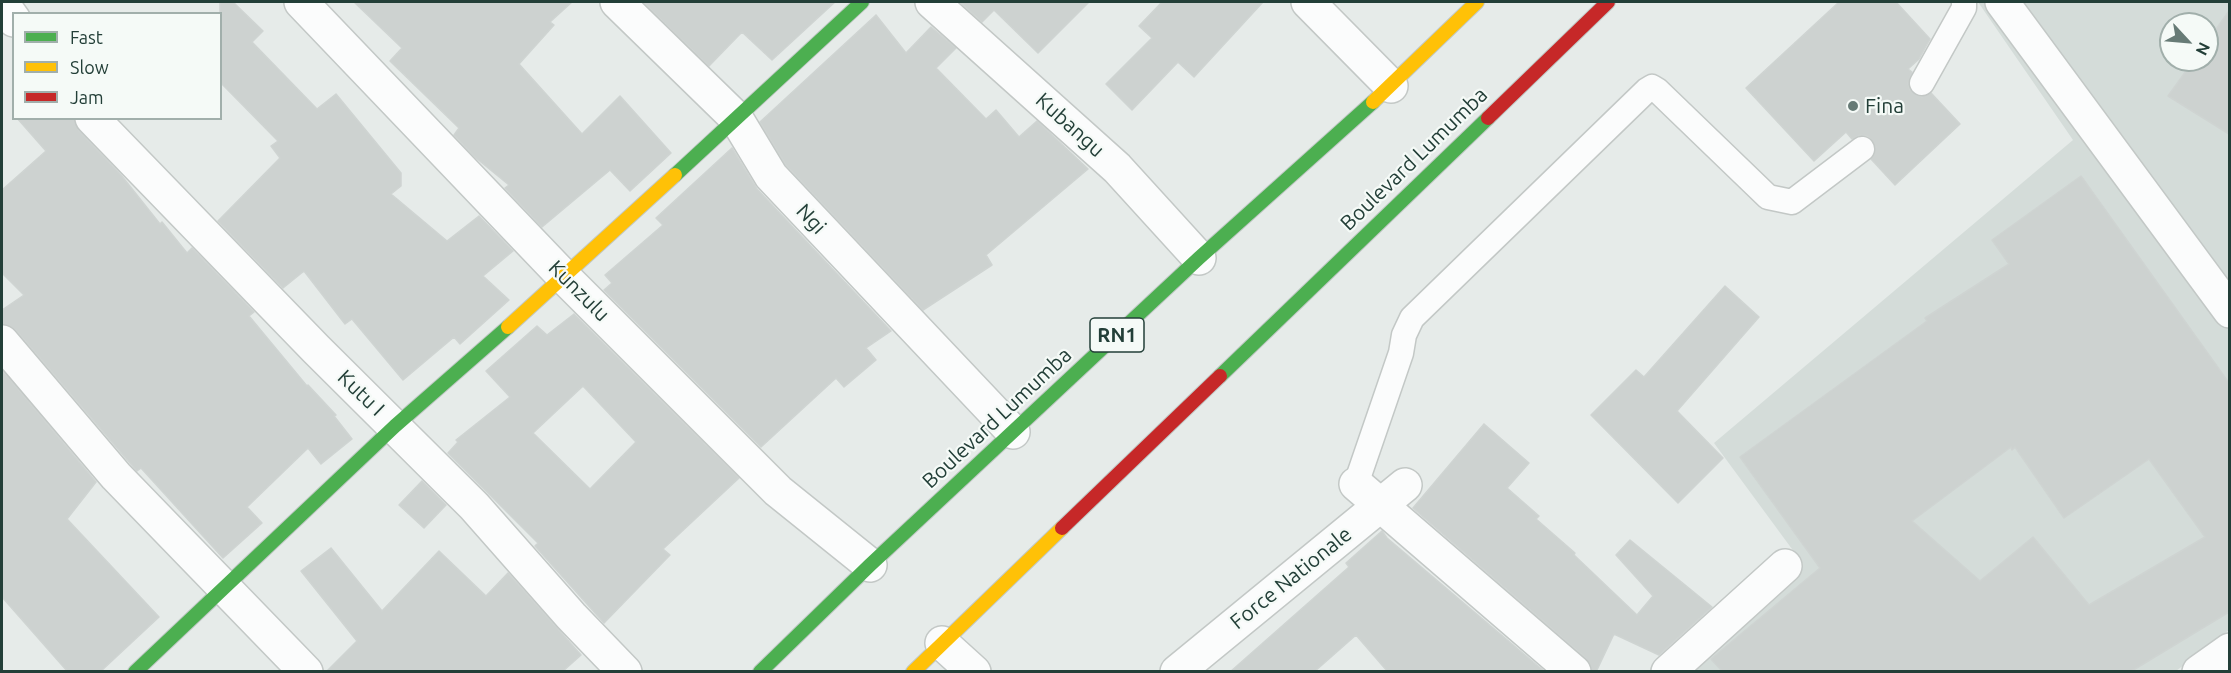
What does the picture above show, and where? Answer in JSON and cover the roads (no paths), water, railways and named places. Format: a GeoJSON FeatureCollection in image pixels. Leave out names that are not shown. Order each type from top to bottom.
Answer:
{"type":"FeatureCollection","features":[{"type":"Feature","properties":{"kind":"main road"},"geometry":{"type":"LineString","coordinates":[[135,672],[222,586],[395,426],[564,277],[862,2]]}},
{"type":"Feature","properties":{"kind":"main road","name":"Boulevard Lumumba"},"geometry":{"type":"LineString","coordinates":[[760,672],[870,565],[1199,258],[1391,86],[1477,2]]}},
{"type":"Feature","properties":{"kind":"main road","name":"Boulevard Lumumba"},"geometry":{"type":"LineString","coordinates":[[913,672],[1608,2]]}},
{"type":"Feature","properties":{"kind":"street","name":"Kunzulu"},"geometry":{"type":"LineString","coordinates":[[301,2],[564,277],[778,491],[870,565]]}},
{"type":"Feature","properties":{"kind":"street","name":"Ngi"},"geometry":{"type":"LineString","coordinates":[[617,2],[736,118],[771,176],[1013,432]]}},
{"type":"Feature","properties":{"kind":"street","name":"Kubangu"},"geometry":{"type":"LineString","coordinates":[[932,2],[1117,168],[1199,258]]}},
{"type":"Feature","properties":{"kind":"street"},"geometry":{"type":"LineString","coordinates":[[1308,2],[1391,86]]}},
{"type":"Feature","properties":{"kind":"street"},"geometry":{"type":"LineString","coordinates":[[2002,2],[2229,311]]}},
{"type":"Feature","properties":{"kind":"street"},"geometry":{"type":"LineString","coordinates":[[2,3],[12,17]]}},
{"type":"Feature","properties":{"kind":"street","name":"Kutu I"},"geometry":{"type":"LineString","coordinates":[[94,120],[474,506],[571,616],[625,672]]}},
{"type":"Feature","properties":{"kind":"street"},"geometry":{"type":"LineString","coordinates":[[2,342],[116,476],[306,672]]}},
{"type":"Feature","properties":{"kind":"street"},"geometry":{"type":"LineString","coordinates":[[1356,484],[1393,495],[1574,672]]}},
{"type":"Feature","properties":{"kind":"street","name":"Force Nationale"},"geometry":{"type":"LineString","coordinates":[[1177,672],[1393,495]]}},
{"type":"Feature","properties":{"kind":"street"},"geometry":{"type":"LineString","coordinates":[[1668,672],[1785,566]]}},
{"type":"Feature","properties":{"kind":"street"},"geometry":{"type":"LineString","coordinates":[[942,643],[974,672]]}},
{"type":"Feature","properties":{"kind":"street"},"geometry":{"type":"LineString","coordinates":[[2199,672],[2229,650]]}},
{"type":"Feature","properties":{"kind":"lane"},"geometry":{"type":"LineString","coordinates":[[1922,83],[1949,37],[1964,2]]}},
{"type":"Feature","properties":{"kind":"lane"},"geometry":{"type":"LineString","coordinates":[[1356,484],[1401,353],[1404,335],[1412,318],[1647,90],[1652,87],[1657,90],[1768,197],[1792,202],[1862,149]]}},
{"type":"Feature","properties":{"kind":"place","name":"Fina"},"geometry":{"type":"Point","coordinates":[1853,106]}}]}
